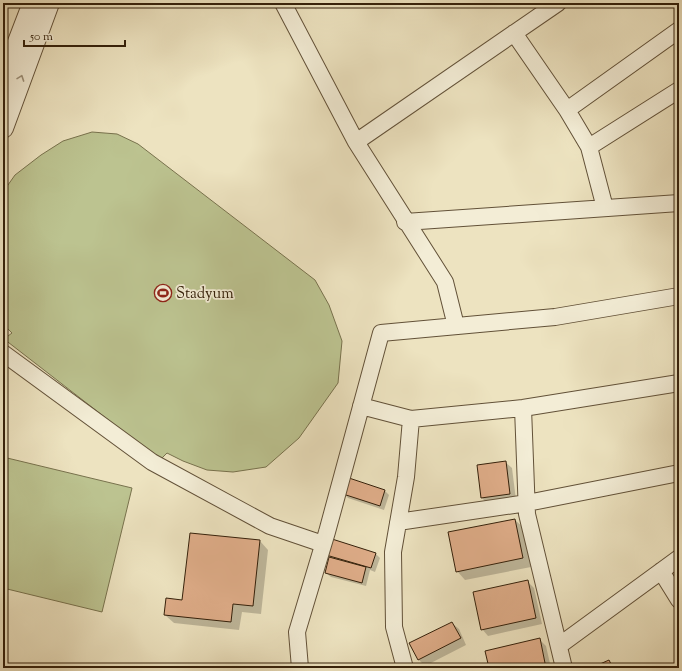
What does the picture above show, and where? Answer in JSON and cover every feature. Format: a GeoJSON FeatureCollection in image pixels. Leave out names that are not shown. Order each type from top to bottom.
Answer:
{"type":"FeatureCollection","features":[{"type":"Feature","properties":{"kind":"street"},"geometry":{"type":"LineString","coordinates":[[3,81],[33,3]]}},
{"type":"Feature","properties":{"kind":"street"},"geometry":{"type":"LineString","coordinates":[[3,128],[48,3]]}},
{"type":"Feature","properties":{"kind":"street"},"geometry":{"type":"LineString","coordinates":[[283,3],[356,142],[405,222],[445,282],[456,326]]}},
{"type":"Feature","properties":{"kind":"street"},"geometry":{"type":"LineString","coordinates":[[356,142],[558,3]]}},
{"type":"Feature","properties":{"kind":"street"},"geometry":{"type":"LineString","coordinates":[[567,110],[679,30]]}},
{"type":"Feature","properties":{"kind":"street"},"geometry":{"type":"LineString","coordinates":[[514,33],[567,110],[589,147],[605,208]]}},
{"type":"Feature","properties":{"kind":"street"},"geometry":{"type":"LineString","coordinates":[[589,147],[679,90]]}},
{"type":"Feature","properties":{"kind":"street"},"geometry":{"type":"LineString","coordinates":[[405,222],[679,204]]}},
{"type":"Feature","properties":{"kind":"street"},"geometry":{"type":"LineString","coordinates":[[300,668],[297,632],[323,544],[381,333],[555,317],[679,296]]}},
{"type":"Feature","properties":{"kind":"street"},"geometry":{"type":"LineString","coordinates":[[3,353],[152,462],[270,526],[323,544]]}},
{"type":"Feature","properties":{"kind":"street"},"geometry":{"type":"LineString","coordinates":[[361,406],[411,419],[523,408],[679,383]]}},
{"type":"Feature","properties":{"kind":"street"},"geometry":{"type":"LineString","coordinates":[[523,408],[528,514],[560,645],[564,668]]}},
{"type":"Feature","properties":{"kind":"street"},"geometry":{"type":"LineString","coordinates":[[405,668],[394,627],[393,552],[406,477],[411,419]]}},
{"type":"Feature","properties":{"kind":"street"},"geometry":{"type":"LineString","coordinates":[[398,522],[527,503],[679,473]]}},
{"type":"Feature","properties":{"kind":"street"},"geometry":{"type":"LineString","coordinates":[[560,645],[679,558]]}},
{"type":"Feature","properties":{"kind":"street"},"geometry":{"type":"LineString","coordinates":[[662,571],[679,600]]}},
{"type":"Feature","properties":{"kind":"green space","name":"Stadyum"},"geometry":{"type":"Polygon","coordinates":[[[92,132],[117,134],[138,144],[315,280],[329,305],[342,341],[338,383],[299,438],[266,467],[233,472],[207,470],[167,453],[160,460],[4,339],[12,333],[3,324],[3,192],[15,175],[41,155],[63,141],[92,132]]]}},
{"type":"Feature","properties":{"kind":"green space"},"geometry":{"type":"Polygon","coordinates":[[[3,457],[132,488],[102,612],[3,588],[3,457]]]}},
{"type":"Feature","properties":{"kind":"building"},"geometry":{"type":"Polygon","coordinates":[[[506,461],[510,494],[481,498],[477,465],[506,461]]]}},
{"type":"Feature","properties":{"kind":"building"},"geometry":{"type":"Polygon","coordinates":[[[349,478],[385,490],[380,506],[343,494],[349,478]]]}},
{"type":"Feature","properties":{"kind":"building"},"geometry":{"type":"Polygon","coordinates":[[[515,519],[523,558],[456,572],[448,532],[515,519]]]}},
{"type":"Feature","properties":{"kind":"building"},"geometry":{"type":"Polygon","coordinates":[[[190,533],[260,540],[253,606],[233,604],[231,622],[164,615],[166,598],[182,600],[190,533]]]}},
{"type":"Feature","properties":{"kind":"building"},"geometry":{"type":"Polygon","coordinates":[[[332,539],[376,553],[371,568],[326,555],[332,539]]]}},
{"type":"Feature","properties":{"kind":"building"},"geometry":{"type":"Polygon","coordinates":[[[329,557],[366,567],[362,583],[325,573],[329,557]]]}},
{"type":"Feature","properties":{"kind":"building"},"geometry":{"type":"Polygon","coordinates":[[[528,580],[536,618],[481,630],[473,592],[528,580]]]}},
{"type":"Feature","properties":{"kind":"building"},"geometry":{"type":"Polygon","coordinates":[[[452,622],[461,638],[418,660],[409,643],[452,622]]]}},
{"type":"Feature","properties":{"kind":"building"},"geometry":{"type":"Polygon","coordinates":[[[540,638],[546,668],[489,668],[485,651],[540,638]]]}},
{"type":"Feature","properties":{"kind":"building"},"geometry":{"type":"Polygon","coordinates":[[[609,660],[613,668],[591,668],[609,660]]]}},
{"type":"Feature","properties":{"kind":"place","name":"Stadyum"},"geometry":{"type":"Point","coordinates":[163,293]}}]}
